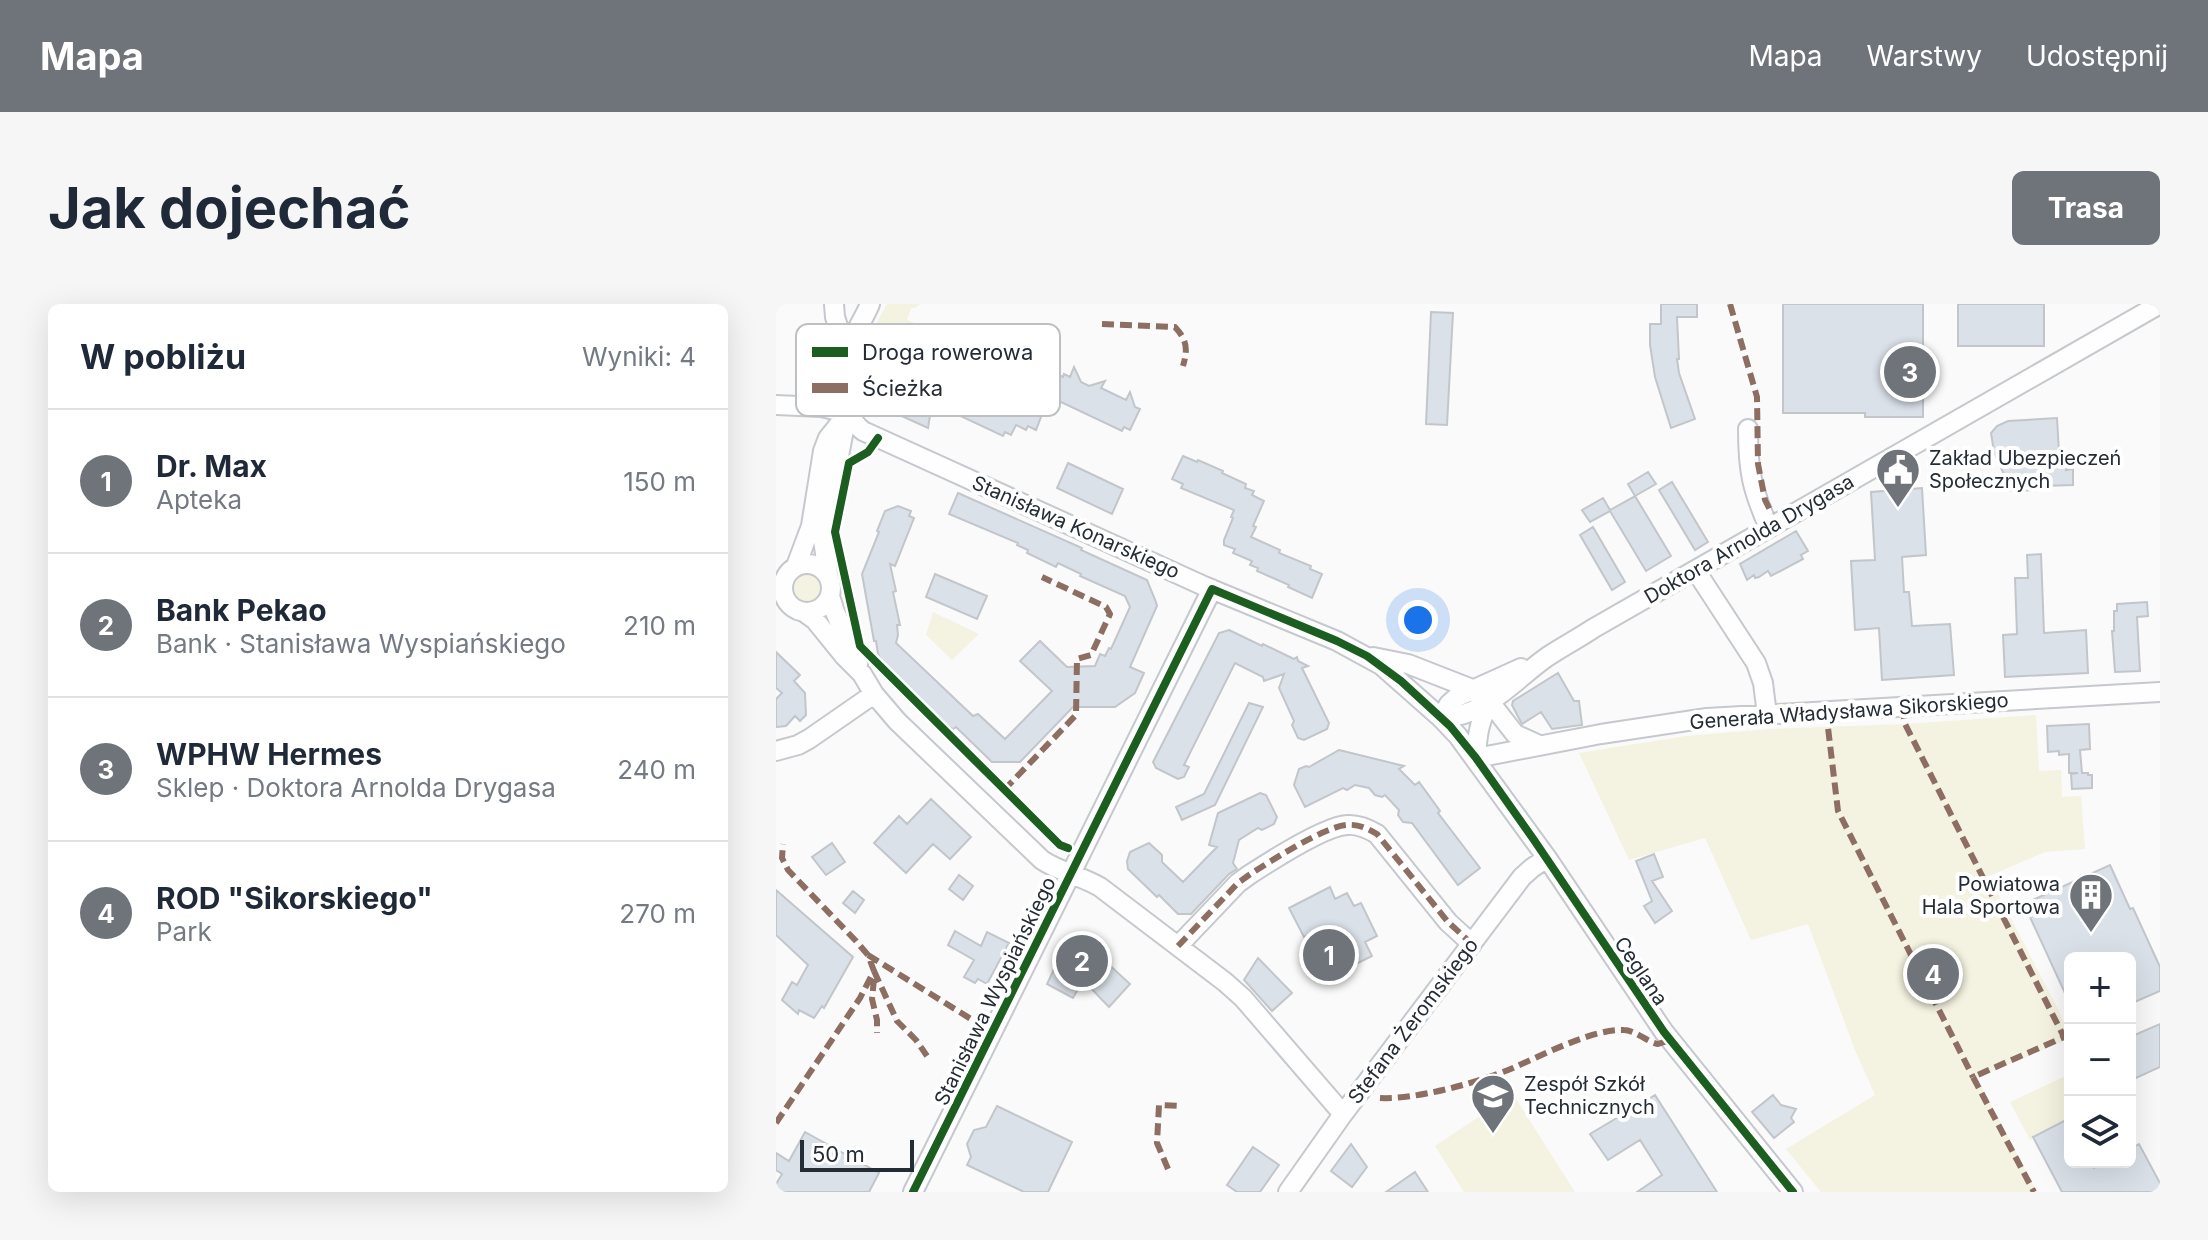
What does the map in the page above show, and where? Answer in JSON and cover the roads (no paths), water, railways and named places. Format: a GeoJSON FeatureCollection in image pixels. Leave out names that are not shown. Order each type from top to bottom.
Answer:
{"type":"FeatureCollection","features":[{"type":"Feature","properties":{"kind":"street"},"geometry":{"type":"LineString","coordinates":[[834,304],[837,324]]}},
{"type":"Feature","properties":{"kind":"street"},"geometry":{"type":"LineString","coordinates":[[861,324],[870,304]]}},
{"type":"Feature","properties":{"kind":"street","name":"Doktora Arnolda Drygasa"},"geometry":{"type":"LineString","coordinates":[[1441,718],[1452,701],[1472,689],[1548,656],[2160,304]]}},
{"type":"Feature","properties":{"kind":"street"},"geometry":{"type":"LineString","coordinates":[[776,405],[796,406]]}},
{"type":"Feature","properties":{"kind":"street"},"geometry":{"type":"LineString","coordinates":[[846,416],[828,438],[823,451],[811,526],[785,577],[784,593],[790,607],[815,620],[862,674]]}},
{"type":"Feature","properties":{"kind":"street"},"geometry":{"type":"LineString","coordinates":[[790,607],[810,612],[823,607],[830,596],[832,585],[823,540],[847,416]]}},
{"type":"Feature","properties":{"kind":"street","name":"Stanisława Konarskiego"},"geometry":{"type":"LineString","coordinates":[[850,416],[857,426],[878,438],[1367,656]]}},
{"type":"Feature","properties":{"kind":"street"},"geometry":{"type":"LineString","coordinates":[[1748,429],[1748,465],[1756,500],[1769,528]]}},
{"type":"Feature","properties":{"kind":"street"},"geometry":{"type":"LineString","coordinates":[[785,577],[806,563],[816,565],[828,574]]}},
{"type":"Feature","properties":{"kind":"street"},"geometry":{"type":"LineString","coordinates":[[1696,571],[1756,663],[1763,683],[1767,715]]}},
{"type":"Feature","properties":{"kind":"street","name":"Stanisława Wyspiańskiego"},"geometry":{"type":"LineString","coordinates":[[913,1192],[1212,589]]}},
{"type":"Feature","properties":{"kind":"street"},"geometry":{"type":"LineString","coordinates":[[830,596],[862,674],[874,694],[907,731],[1042,860],[1055,869],[1084,877],[1100,887],[1243,998],[1343,1114]]}},
{"type":"Feature","properties":{"kind":"street"},"geometry":{"type":"LineString","coordinates":[[1367,656],[1408,664],[1472,689],[1490,702],[1518,737],[1539,745]]}},
{"type":"Feature","properties":{"kind":"street","name":"Ceglana"},"geometry":{"type":"LineString","coordinates":[[1367,656],[1441,718],[1476,758],[1664,1032],[1793,1192]]}},
{"type":"Feature","properties":{"kind":"street","name":"Doktora Arnolda Drygasa"},"geometry":{"type":"LineString","coordinates":[[1441,718],[1464,716],[1490,702],[1548,656]]}},
{"type":"Feature","properties":{"kind":"street","name":"Generała Władysława Sikorskiego"},"geometry":{"type":"LineString","coordinates":[[1476,758],[1680,722],[2160,692]]}},
{"type":"Feature","properties":{"kind":"street"},"geometry":{"type":"LineString","coordinates":[[776,751],[798,745],[874,694]]}},
{"type":"Feature","properties":{"kind":"street"},"geometry":{"type":"LineString","coordinates":[[1476,758],[1479,728],[1490,702]]}},
{"type":"Feature","properties":{"kind":"street"},"geometry":{"type":"LineString","coordinates":[[1178,946],[1249,875],[1322,833],[1349,824],[1377,834],[1448,922],[1472,944]]}},
{"type":"Feature","properties":{"kind":"street","name":"Stefana Żeromskiego"},"geometry":{"type":"LineString","coordinates":[[1288,1192],[1522,877],[1547,858]]}},
{"type":"Feature","properties":{"kind":"place","name":"WPHW Hermes"},"geometry":{"type":"Point","coordinates":[1910,372]}},
{"type":"Feature","properties":{"kind":"place","name":"Zakład Ubezpieczeń Społecznych"},"geometry":{"type":"Point","coordinates":[1898,509]}},
{"type":"Feature","properties":{"kind":"place","name":"Powiatowa Hala Sportowa"},"geometry":{"type":"Point","coordinates":[2091,934]}},
{"type":"Feature","properties":{"kind":"place","name":"Dr. Max"},"geometry":{"type":"Point","coordinates":[1329,955]}},
{"type":"Feature","properties":{"kind":"place","name":"Bank Pekao"},"geometry":{"type":"Point","coordinates":[1082,961]}},
{"type":"Feature","properties":{"kind":"place","name":"ROD \"Sikorskiego\""},"geometry":{"type":"Point","coordinates":[1933,974]}},
{"type":"Feature","properties":{"kind":"place","name":"Zespół Szkół Technicznych"},"geometry":{"type":"Point","coordinates":[1493,1135]}}]}
